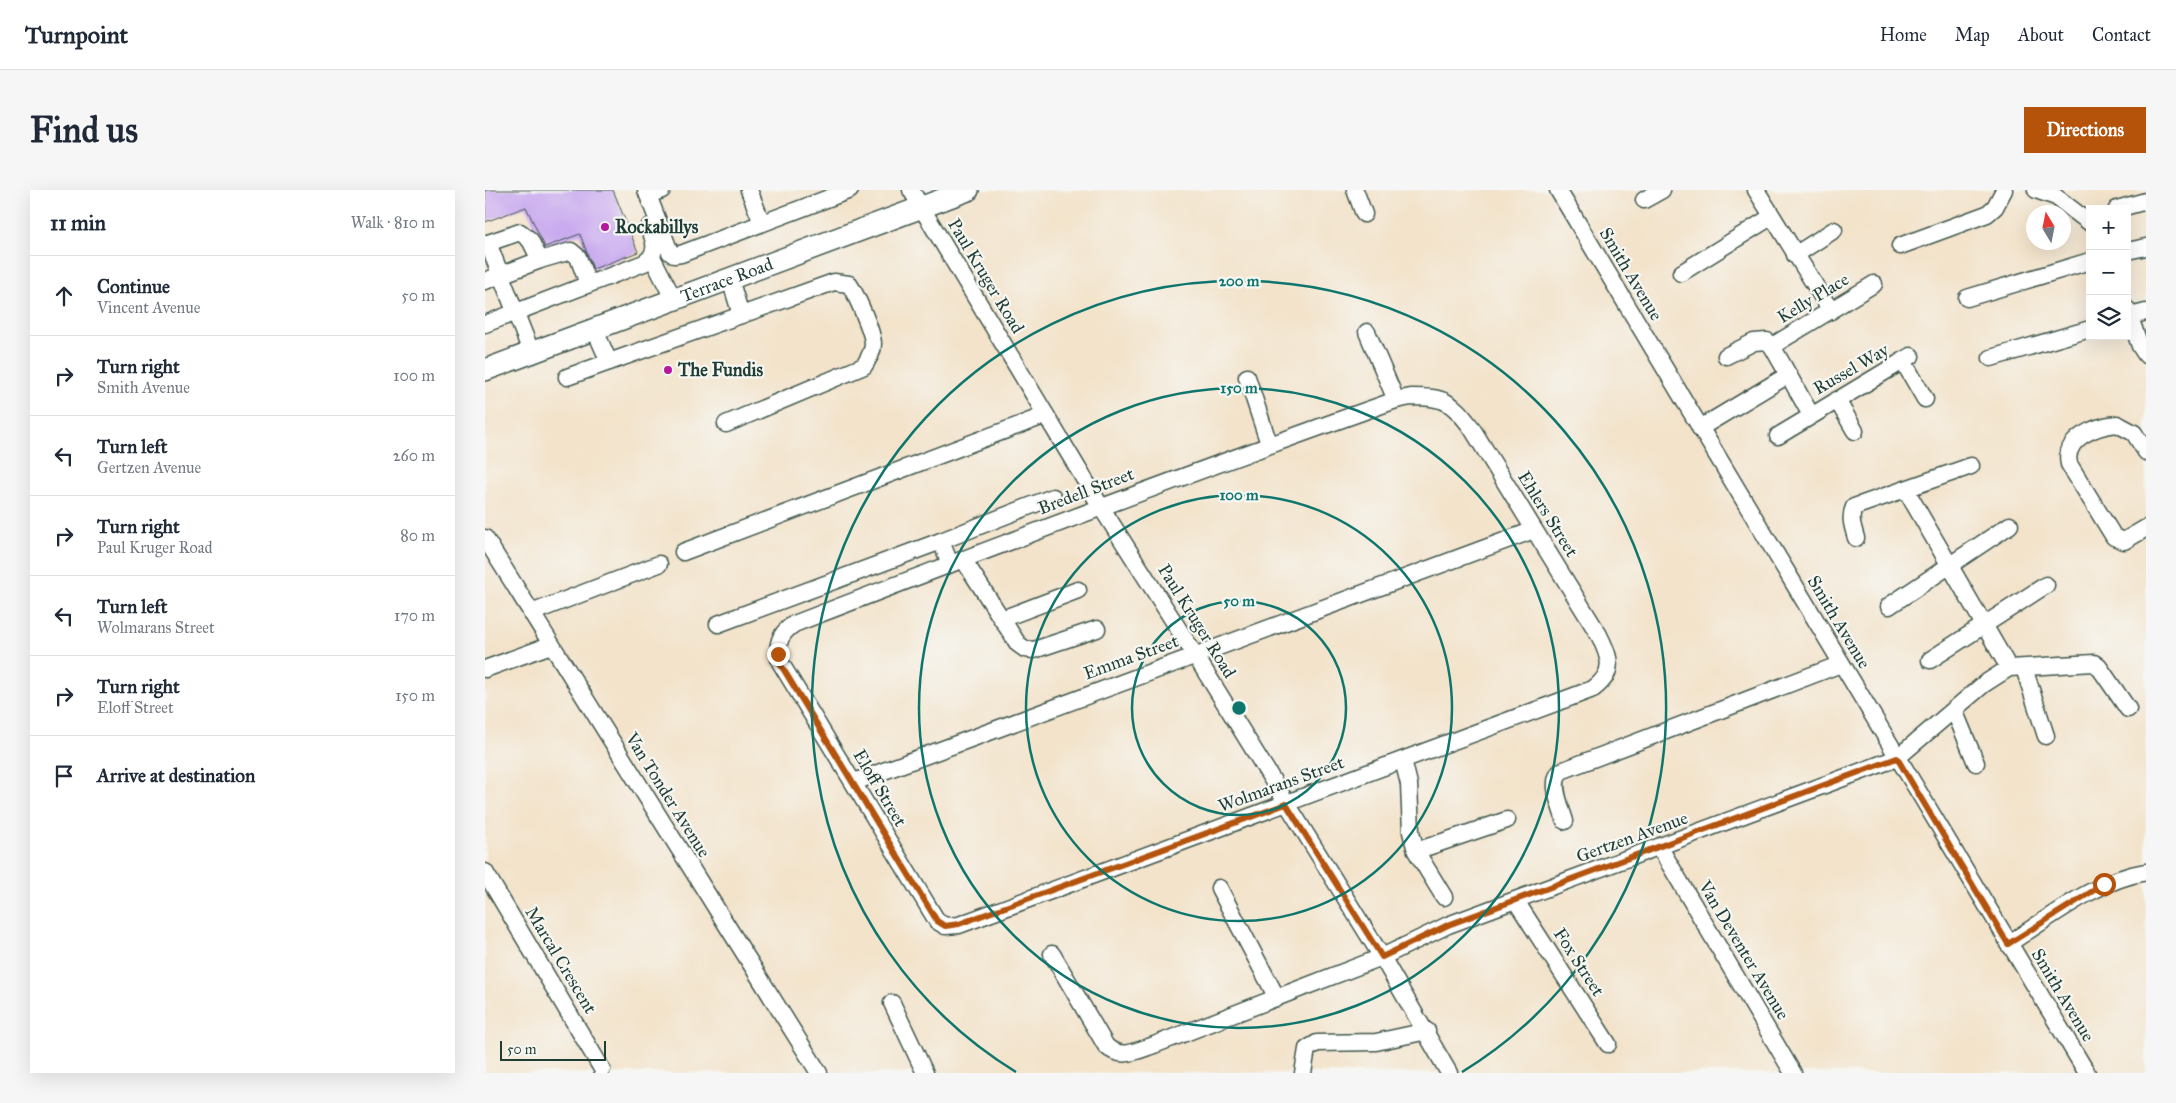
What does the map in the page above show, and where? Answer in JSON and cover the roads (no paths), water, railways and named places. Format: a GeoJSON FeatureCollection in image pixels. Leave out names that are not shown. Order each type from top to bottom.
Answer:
{"type":"FeatureCollection","features":[{"type":"Feature","properties":{"kind":"main road","name":"Terrace Road"},"geometry":{"type":"LineString","coordinates":[[485,370],[730,279],[916,199],[967,190]]}},
{"type":"Feature","properties":{"kind":"street"},"geometry":{"type":"LineString","coordinates":[[749,190],[762,222]]}},
{"type":"Feature","properties":{"kind":"street"},"geometry":{"type":"LineString","coordinates":[[648,191],[669,252],[674,255],[850,190]]}},
{"type":"Feature","properties":{"kind":"street"},"geometry":{"type":"LineString","coordinates":[[1355,190],[1363,214]]}},
{"type":"Feature","properties":{"kind":"street","name":"Smith Avenue"},"geometry":{"type":"LineString","coordinates":[[1558,190],[2087,1073]]}},
{"type":"Feature","properties":{"kind":"street"},"geometry":{"type":"LineString","coordinates":[[1644,200],[1662,190]]}},
{"type":"Feature","properties":{"kind":"street"},"geometry":{"type":"LineString","coordinates":[[1757,190],[1771,217],[1831,311]]}},
{"type":"Feature","properties":{"kind":"street"},"geometry":{"type":"LineString","coordinates":[[1901,246],[1987,214],[1995,207],[2004,190]]}},
{"type":"Feature","properties":{"kind":"street"},"geometry":{"type":"LineString","coordinates":[[2036,190],[2056,197],[2086,220]]}},
{"type":"Feature","properties":{"kind":"street"},"geometry":{"type":"LineString","coordinates":[[485,324],[644,263],[652,257],[656,249],[652,234],[648,191]]}},
{"type":"Feature","properties":{"kind":"street","name":"Paul Kruger Road"},"geometry":{"type":"LineString","coordinates":[[916,199],[1101,507],[1382,957],[1427,1031],[1449,1073]]}},
{"type":"Feature","properties":{"kind":"street"},"geometry":{"type":"LineString","coordinates":[[2131,205],[2146,201]]}},
{"type":"Feature","properties":{"kind":"street"},"geometry":{"type":"LineString","coordinates":[[1681,273],[1771,217]]}},
{"type":"Feature","properties":{"kind":"street"},"geometry":{"type":"LineString","coordinates":[[1795,255],[1834,230]]}},
{"type":"Feature","properties":{"kind":"street"},"geometry":{"type":"LineString","coordinates":[[532,354],[515,312],[493,278],[486,243],[520,232],[530,240],[540,260]]}},
{"type":"Feature","properties":{"kind":"street"},"geometry":{"type":"LineString","coordinates":[[2131,250],[2146,247]]}},
{"type":"Feature","properties":{"kind":"street"},"geometry":{"type":"LineString","coordinates":[[493,278],[540,260],[567,252],[574,252],[587,284]]}},
{"type":"Feature","properties":{"kind":"street"},"geometry":{"type":"LineString","coordinates":[[652,257],[674,300]]}},
{"type":"Feature","properties":{"kind":"street"},"geometry":{"type":"LineString","coordinates":[[1967,298],[2086,262]]}},
{"type":"Feature","properties":{"kind":"street"},"geometry":{"type":"LineString","coordinates":[[730,279],[741,315]]}},
{"type":"Feature","properties":{"kind":"street"},"geometry":{"type":"LineString","coordinates":[[567,377],[834,282],[849,284],[856,294],[873,342],[871,355],[864,366],[726,424]]}},
{"type":"Feature","properties":{"kind":"street","name":"Kelly Place"},"geometry":{"type":"LineString","coordinates":[[1772,346],[1874,284]]}},
{"type":"Feature","properties":{"kind":"street"},"geometry":{"type":"LineString","coordinates":[[2131,314],[2146,312]]}},
{"type":"Feature","properties":{"kind":"street"},"geometry":{"type":"LineString","coordinates":[[2131,322],[2140,346],[2146,355]]}},
{"type":"Feature","properties":{"kind":"street"},"geometry":{"type":"LineString","coordinates":[[595,330],[609,362]]}},
{"type":"Feature","properties":{"kind":"street"},"geometry":{"type":"LineString","coordinates":[[1991,358],[2086,330]]}},
{"type":"Feature","properties":{"kind":"street"},"geometry":{"type":"LineString","coordinates":[[1367,332],[1396,400]]}},
{"type":"Feature","properties":{"kind":"street"},"geometry":{"type":"LineString","coordinates":[[1726,356],[1759,340],[1767,341],[1772,346]]}},
{"type":"Feature","properties":{"kind":"street","name":"Russel Way"},"geometry":{"type":"LineString","coordinates":[[1772,346],[1811,415]]}},
{"type":"Feature","properties":{"kind":"street","name":"Russel Way"},"geometry":{"type":"LineString","coordinates":[[1778,436],[1907,359],[1925,399]]}},
{"type":"Feature","properties":{"kind":"street"},"geometry":{"type":"LineString","coordinates":[[1700,428],[1788,375]]}},
{"type":"Feature","properties":{"kind":"street"},"geometry":{"type":"LineString","coordinates":[[1247,377],[1269,444]]}},
{"type":"Feature","properties":{"kind":"street","name":"Bredell Street"},"geometry":{"type":"LineString","coordinates":[[778,654],[777,644],[781,635],[788,628],[840,606],[1269,444],[1396,400],[1411,397],[1430,397]]}},
{"type":"Feature","properties":{"kind":"street","name":"Ehlers Street"},"geometry":{"type":"LineString","coordinates":[[1430,397],[1446,401],[1457,408],[1471,427],[1599,635],[1609,660],[1609,671]]}},
{"type":"Feature","properties":{"kind":"street"},"geometry":{"type":"LineString","coordinates":[[1837,400],[1855,431]]}},
{"type":"Feature","properties":{"kind":"street"},"geometry":{"type":"LineString","coordinates":[[683,552],[1046,415]]}},
{"type":"Feature","properties":{"kind":"street"},"geometry":{"type":"LineString","coordinates":[[2146,452],[2134,433],[2117,424],[2088,432],[2076,440],[2067,456],[2069,464],[2114,537],[2124,541],[2146,528]]}},
{"type":"Feature","properties":{"kind":"street"},"geometry":{"type":"LineString","coordinates":[[1857,538],[1851,521],[1851,513],[1855,507],[1971,466]]}},
{"type":"Feature","properties":{"kind":"street"},"geometry":{"type":"LineString","coordinates":[[1906,490],[1985,624],[2017,668],[2046,736]]}},
{"type":"Feature","properties":{"kind":"street"},"geometry":{"type":"LineString","coordinates":[[719,624],[1053,497]]}},
{"type":"Feature","properties":{"kind":"street"},"geometry":{"type":"LineString","coordinates":[[1889,606],[2011,525]]}},
{"type":"Feature","properties":{"kind":"street","name":"Emma Street"},"geometry":{"type":"LineString","coordinates":[[854,782],[1534,530]]}},
{"type":"Feature","properties":{"kind":"street","name":"Van Tonder Avenue"},"geometry":{"type":"LineString","coordinates":[[485,538],[819,1073]]}},
{"type":"Feature","properties":{"kind":"street"},"geometry":{"type":"LineString","coordinates":[[941,541],[1002,619],[1018,644],[1025,649],[1034,650],[1097,629]]}},
{"type":"Feature","properties":{"kind":"street"},"geometry":{"type":"LineString","coordinates":[[531,613],[659,564]]}},
{"type":"Feature","properties":{"kind":"street"},"geometry":{"type":"LineString","coordinates":[[828,583],[840,606]]}},
{"type":"Feature","properties":{"kind":"street"},"geometry":{"type":"LineString","coordinates":[[1930,660],[2045,585]]}},
{"type":"Feature","properties":{"kind":"street"},"geometry":{"type":"LineString","coordinates":[[1002,619],[1078,590]]}},
{"type":"Feature","properties":{"kind":"street"},"geometry":{"type":"LineString","coordinates":[[485,669],[551,645]]}},
{"type":"Feature","properties":{"kind":"street","name":"Eloff Street"},"geometry":{"type":"LineString","coordinates":[[778,654],[779,662],[854,782],[937,921],[945,926],[959,924]]}},
{"type":"Feature","properties":{"kind":"street"},"geometry":{"type":"LineString","coordinates":[[2017,668],[2094,663],[2099,667],[2128,709]]}},
{"type":"Feature","properties":{"kind":"street"},"geometry":{"type":"LineString","coordinates":[[1565,821],[1555,782],[1556,775],[1561,771],[1841,664]]}},
{"type":"Feature","properties":{"kind":"street","name":"Gertzen Avenue"},"geometry":{"type":"LineString","coordinates":[[1052,954],[1106,1046],[1113,1053],[1123,1054],[1136,1051],[1382,957],[1448,925],[1660,848],[1897,758],[1994,676],[2017,668]]}},
{"type":"Feature","properties":{"kind":"street","name":"Wolmarans Street"},"geometry":{"type":"LineString","coordinates":[[959,924],[1593,689],[1603,682],[1609,671]]}},
{"type":"Feature","properties":{"kind":"street"},"geometry":{"type":"LineString","coordinates":[[1954,710],[1976,764]]}},
{"type":"Feature","properties":{"kind":"street"},"geometry":{"type":"LineString","coordinates":[[1403,760],[1409,784],[1411,832],[1416,851],[1444,897]]}},
{"type":"Feature","properties":{"kind":"street"},"geometry":{"type":"LineString","coordinates":[[1416,851],[1507,820]]}},
{"type":"Feature","properties":{"kind":"street","name":"Van Deventer Avenue"},"geometry":{"type":"LineString","coordinates":[[1660,848],[1793,1073]]}},
{"type":"Feature","properties":{"kind":"street","name":"Marcal Crescent"},"geometry":{"type":"LineString","coordinates":[[485,872],[602,1070]]}},
{"type":"Feature","properties":{"kind":"street"},"geometry":{"type":"LineString","coordinates":[[2008,944],[2104,884],[2128,875],[2146,872]]}},
{"type":"Feature","properties":{"kind":"street"},"geometry":{"type":"LineString","coordinates":[[1219,888],[1277,998]]}},
{"type":"Feature","properties":{"kind":"street","name":"Fox Street"},"geometry":{"type":"LineString","coordinates":[[1516,901],[1608,1044]]}},
{"type":"Feature","properties":{"kind":"street"},"geometry":{"type":"LineString","coordinates":[[892,1003],[925,1073]]}},
{"type":"Feature","properties":{"kind":"street"},"geometry":{"type":"LineString","coordinates":[[1303,1073],[1307,1049],[1317,1043],[1376,1042],[1427,1031]]}},
{"type":"Feature","properties":{"kind":"place","name":"Rockabillys"},"geometry":{"type":"Point","coordinates":[605,227]}},
{"type":"Feature","properties":{"kind":"place","name":"The Fundis"},"geometry":{"type":"Point","coordinates":[668,370]}}]}
